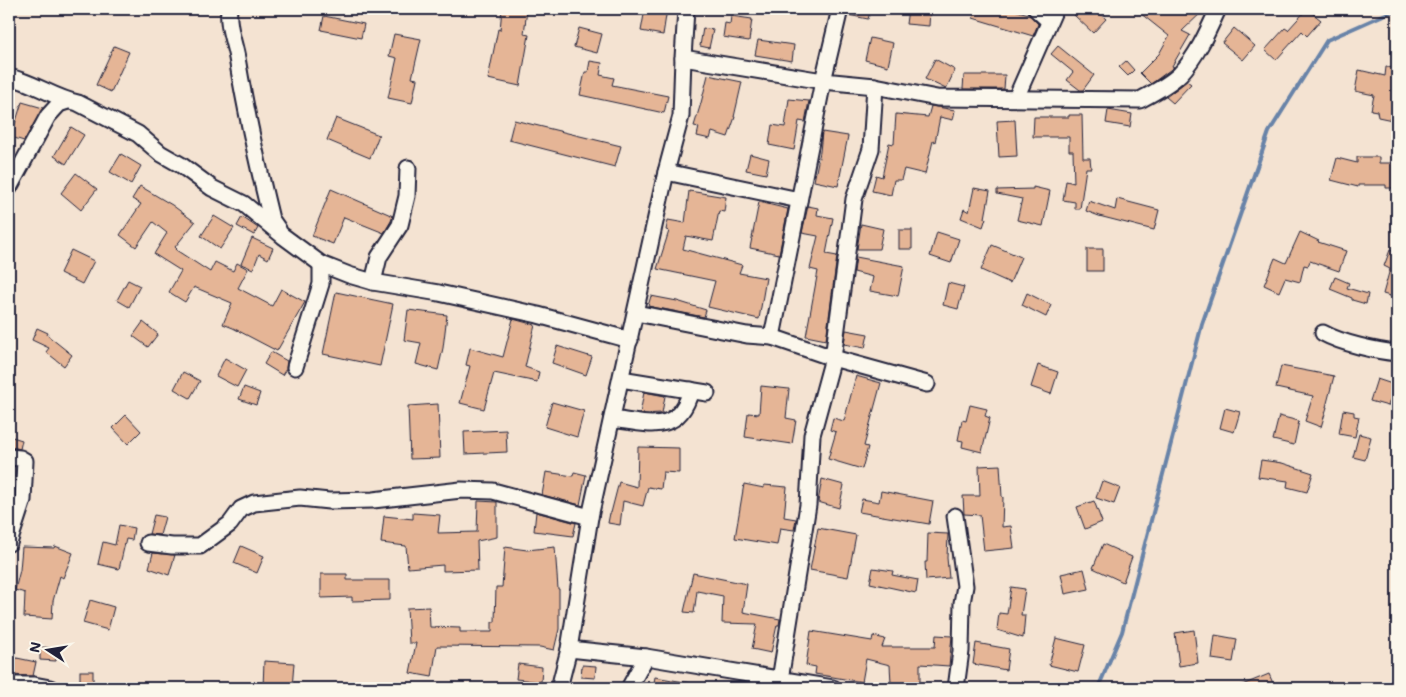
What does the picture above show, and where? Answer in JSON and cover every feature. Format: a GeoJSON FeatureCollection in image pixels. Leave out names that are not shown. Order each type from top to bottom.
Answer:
{"type":"FeatureCollection","features":[{"type":"Feature","properties":{"kind":"street"},"geometry":{"type":"LineString","coordinates":[[228,9],[228,20],[263,187],[271,219],[281,234]]}},
{"type":"Feature","properties":{"kind":"street"},"geometry":{"type":"LineString","coordinates":[[559,688],[569,648],[590,517],[666,172],[681,116],[686,9]]}},
{"type":"Feature","properties":{"kind":"street"},"geometry":{"type":"LineString","coordinates":[[772,337],[823,81],[840,9]]}},
{"type":"Feature","properties":{"kind":"street"},"geometry":{"type":"LineString","coordinates":[[1016,98],[1052,15],[1036,9]]}},
{"type":"Feature","properties":{"kind":"street"},"geometry":{"type":"LineString","coordinates":[[683,58],[823,81],[875,86],[937,98],[1140,100],[1159,90],[1180,74],[1195,53],[1218,9]]}},
{"type":"Feature","properties":{"kind":"street"},"geometry":{"type":"LineString","coordinates":[[9,77],[19,79],[68,101],[78,103],[138,134],[160,153],[181,165],[212,188],[244,204],[322,264],[349,275],[374,282],[439,293],[630,340]]}},
{"type":"Feature","properties":{"kind":"street"},"geometry":{"type":"LineString","coordinates":[[780,680],[808,505],[812,434],[833,358],[854,199],[871,149],[875,86]]}},
{"type":"Feature","properties":{"kind":"street"},"geometry":{"type":"LineString","coordinates":[[9,188],[48,116],[59,104],[68,101]]}},
{"type":"Feature","properties":{"kind":"street"},"geometry":{"type":"LineString","coordinates":[[374,282],[379,257],[400,225],[407,196],[408,168]]}},
{"type":"Feature","properties":{"kind":"street"},"geometry":{"type":"LineString","coordinates":[[666,172],[799,200]]}},
{"type":"Feature","properties":{"kind":"street"},"geometry":{"type":"LineString","coordinates":[[244,204],[263,187]]}},
{"type":"Feature","properties":{"kind":"street"},"geometry":{"type":"LineString","coordinates":[[294,367],[321,284],[322,264]]}},
{"type":"Feature","properties":{"kind":"street"},"geometry":{"type":"LineString","coordinates":[[636,313],[747,335],[772,337],[833,358],[928,384]]}},
{"type":"Feature","properties":{"kind":"street"},"geometry":{"type":"LineString","coordinates":[[1323,332],[1334,339],[1397,353]]}},
{"type":"Feature","properties":{"kind":"street"},"geometry":{"type":"LineString","coordinates":[[621,379],[707,393]]}},
{"type":"Feature","properties":{"kind":"street"},"geometry":{"type":"LineString","coordinates":[[612,419],[663,424],[676,418],[687,404],[691,390]]}},
{"type":"Feature","properties":{"kind":"street"},"geometry":{"type":"LineString","coordinates":[[9,457],[20,458],[25,461],[26,472],[23,500],[9,543]]}},
{"type":"Feature","properties":{"kind":"street"},"geometry":{"type":"LineString","coordinates":[[148,542],[172,546],[200,546],[230,524],[241,509],[254,503],[300,498],[329,501],[373,500],[461,490],[493,491],[590,517]]}},
{"type":"Feature","properties":{"kind":"street"},"geometry":{"type":"LineString","coordinates":[[955,516],[964,586],[961,651],[956,688]]}},
{"type":"Feature","properties":{"kind":"street"},"geometry":{"type":"LineString","coordinates":[[569,648],[646,657],[833,688]]}},
{"type":"Feature","properties":{"kind":"street"},"geometry":{"type":"LineString","coordinates":[[629,688],[646,657]]}},
{"type":"Feature","properties":{"kind":"street"},"geometry":{"type":"LineString","coordinates":[[9,686],[34,685],[50,688]]}},
{"type":"Feature","properties":{"kind":"building"},"geometry":{"type":"Polygon","coordinates":[[[502,9],[527,9],[524,34],[529,35],[520,86],[488,79],[498,29],[500,30],[502,9]]]}},
{"type":"Feature","properties":{"kind":"building"},"geometry":{"type":"Polygon","coordinates":[[[645,9],[667,9],[663,35],[641,31],[645,9]]]}},
{"type":"Feature","properties":{"kind":"building"},"geometry":{"type":"Polygon","coordinates":[[[849,9],[871,9],[868,19],[848,15],[849,9]]]}},
{"type":"Feature","properties":{"kind":"building"},"geometry":{"type":"Polygon","coordinates":[[[908,9],[930,9],[929,26],[906,24],[908,9]]]}},
{"type":"Feature","properties":{"kind":"building"},"geometry":{"type":"Polygon","coordinates":[[[976,9],[1010,9],[1029,14],[1038,24],[1033,36],[973,18],[976,9]]]}},
{"type":"Feature","properties":{"kind":"building"},"geometry":{"type":"Polygon","coordinates":[[[1080,9],[1095,9],[1106,19],[1093,33],[1074,15],[1080,9]]]}},
{"type":"Feature","properties":{"kind":"building"},"geometry":{"type":"Polygon","coordinates":[[[1135,9],[1205,9],[1182,31],[1190,35],[1172,66],[1174,67],[1151,84],[1140,73],[1159,54],[1169,36],[1135,9]]]}},
{"type":"Feature","properties":{"kind":"building"},"geometry":{"type":"Polygon","coordinates":[[[1307,9],[1321,20],[1307,36],[1302,31],[1276,60],[1265,50],[1285,28],[1288,30],[1307,9]]]}},
{"type":"Feature","properties":{"kind":"building"},"geometry":{"type":"Polygon","coordinates":[[[324,16],[364,24],[361,38],[321,30],[324,16]]]}},
{"type":"Feature","properties":{"kind":"building"},"geometry":{"type":"Polygon","coordinates":[[[731,16],[752,19],[749,41],[723,37],[725,23],[730,24],[731,16]]]}},
{"type":"Feature","properties":{"kind":"building"},"geometry":{"type":"Polygon","coordinates":[[[579,28],[602,34],[597,53],[574,47],[579,28]]]}},
{"type":"Feature","properties":{"kind":"building"},"geometry":{"type":"Polygon","coordinates":[[[703,28],[713,30],[709,48],[700,46],[703,28]]]}},
{"type":"Feature","properties":{"kind":"building"},"geometry":{"type":"Polygon","coordinates":[[[1234,28],[1255,46],[1243,60],[1222,43],[1234,28]]]}},
{"type":"Feature","properties":{"kind":"building"},"geometry":{"type":"Polygon","coordinates":[[[394,34],[421,39],[412,78],[417,79],[412,103],[388,98],[397,58],[389,56],[394,34]]]}},
{"type":"Feature","properties":{"kind":"building"},"geometry":{"type":"Polygon","coordinates":[[[870,38],[893,43],[888,66],[865,60],[870,38]]]}},
{"type":"Feature","properties":{"kind":"building"},"geometry":{"type":"Polygon","coordinates":[[[758,40],[794,45],[792,61],[755,55],[758,40]]]}},
{"type":"Feature","properties":{"kind":"building"},"geometry":{"type":"Polygon","coordinates":[[[114,46],[129,52],[111,92],[96,85],[114,46]]]}},
{"type":"Feature","properties":{"kind":"building"},"geometry":{"type":"Polygon","coordinates":[[[1058,46],[1094,75],[1083,90],[1080,90],[1067,80],[1073,72],[1051,54],[1058,46]]]}},
{"type":"Feature","properties":{"kind":"building"},"geometry":{"type":"Polygon","coordinates":[[[935,59],[955,70],[946,89],[925,79],[935,59]]]}},
{"type":"Feature","properties":{"kind":"building"},"geometry":{"type":"Polygon","coordinates":[[[590,61],[602,63],[600,75],[614,78],[612,85],[668,96],[664,113],[580,95],[585,72],[588,72],[590,61]]]}},
{"type":"Feature","properties":{"kind":"building"},"geometry":{"type":"Polygon","coordinates":[[[1126,61],[1134,70],[1128,76],[1119,67],[1126,61]]]}},
{"type":"Feature","properties":{"kind":"building"},"geometry":{"type":"Polygon","coordinates":[[[1386,67],[1397,68],[1397,121],[1378,117],[1377,111],[1371,110],[1374,95],[1355,91],[1359,70],[1385,76],[1386,67]]]}},
{"type":"Feature","properties":{"kind":"building"},"geometry":{"type":"Polygon","coordinates":[[[708,75],[742,82],[735,117],[728,137],[712,132],[710,139],[697,136],[699,127],[694,126],[708,75]]]}},
{"type":"Feature","properties":{"kind":"building"},"geometry":{"type":"Polygon","coordinates":[[[964,75],[1005,75],[1004,89],[963,89],[964,75]]]}},
{"type":"Feature","properties":{"kind":"building"},"geometry":{"type":"Polygon","coordinates":[[[1187,81],[1191,84],[1173,103],[1166,97],[1187,81]]]}},
{"type":"Feature","properties":{"kind":"building"},"geometry":{"type":"Polygon","coordinates":[[[789,99],[809,101],[805,122],[799,121],[794,150],[769,145],[772,125],[785,127],[789,99]]]}},
{"type":"Feature","properties":{"kind":"building"},"geometry":{"type":"Polygon","coordinates":[[[22,102],[43,108],[24,141],[11,137],[22,102]]]}},
{"type":"Feature","properties":{"kind":"building"},"geometry":{"type":"Polygon","coordinates":[[[931,106],[955,110],[953,120],[940,117],[935,142],[933,141],[925,174],[904,169],[901,180],[894,180],[891,195],[872,191],[876,175],[882,177],[889,143],[894,144],[896,114],[928,117],[931,106]]]}},
{"type":"Feature","properties":{"kind":"building"},"geometry":{"type":"Polygon","coordinates":[[[1108,110],[1132,114],[1130,127],[1106,123],[1108,110]]]}},
{"type":"Feature","properties":{"kind":"building"},"geometry":{"type":"Polygon","coordinates":[[[1069,115],[1082,115],[1083,158],[1090,158],[1091,168],[1086,168],[1080,209],[1075,209],[1075,202],[1063,200],[1066,181],[1074,183],[1073,151],[1069,151],[1069,137],[1033,137],[1034,117],[1069,117],[1069,115]]]}},
{"type":"Feature","properties":{"kind":"building"},"geometry":{"type":"Polygon","coordinates":[[[336,118],[379,135],[370,158],[327,140],[336,118]]]}},
{"type":"Feature","properties":{"kind":"building"},"geometry":{"type":"Polygon","coordinates":[[[514,120],[621,146],[615,167],[509,140],[514,120]]]}},
{"type":"Feature","properties":{"kind":"building"},"geometry":{"type":"Polygon","coordinates":[[[1015,120],[1017,156],[999,157],[997,121],[1015,120]]]}},
{"type":"Feature","properties":{"kind":"building"},"geometry":{"type":"Polygon","coordinates":[[[71,127],[84,135],[66,164],[54,156],[71,127]]]}},
{"type":"Feature","properties":{"kind":"building"},"geometry":{"type":"Polygon","coordinates":[[[822,132],[848,136],[838,186],[814,181],[822,132]]]}},
{"type":"Feature","properties":{"kind":"building"},"geometry":{"type":"Polygon","coordinates":[[[121,154],[141,166],[131,184],[110,172],[121,154]]]}},
{"type":"Feature","properties":{"kind":"building"},"geometry":{"type":"Polygon","coordinates":[[[750,154],[769,159],[766,174],[746,170],[750,154]]]}},
{"type":"Feature","properties":{"kind":"building"},"geometry":{"type":"Polygon","coordinates":[[[1357,157],[1379,157],[1379,163],[1397,163],[1397,188],[1386,188],[1386,185],[1358,185],[1358,187],[1331,180],[1337,158],[1357,163],[1357,157]]]}},
{"type":"Feature","properties":{"kind":"building"},"geometry":{"type":"Polygon","coordinates":[[[76,173],[97,189],[81,210],[61,193],[76,173]]]}},
{"type":"Feature","properties":{"kind":"building"},"geometry":{"type":"Polygon","coordinates":[[[140,186],[172,205],[195,222],[175,247],[176,250],[210,272],[215,262],[233,271],[237,263],[248,269],[238,288],[272,306],[281,289],[305,302],[277,351],[223,324],[232,303],[194,287],[185,302],[169,292],[181,271],[154,254],[167,233],[153,222],[136,247],[120,235],[141,204],[132,199],[140,186]]]}},
{"type":"Feature","properties":{"kind":"building"},"geometry":{"type":"Polygon","coordinates":[[[1033,187],[1050,191],[1043,226],[1017,220],[1022,199],[997,194],[997,190],[1033,189],[1033,187]]]}},
{"type":"Feature","properties":{"kind":"building"},"geometry":{"type":"Polygon","coordinates":[[[974,188],[990,191],[983,227],[961,218],[964,209],[969,212],[974,188]]]}},
{"type":"Feature","properties":{"kind":"building"},"geometry":{"type":"Polygon","coordinates":[[[331,189],[393,216],[384,233],[344,217],[333,244],[312,236],[331,189]]]}},
{"type":"Feature","properties":{"kind":"building"},"geometry":{"type":"Polygon","coordinates":[[[689,191],[726,197],[724,212],[719,211],[713,241],[686,236],[683,249],[742,265],[739,273],[766,278],[759,319],[708,307],[715,281],[657,269],[669,231],[666,230],[668,220],[685,223],[689,191]]]}},
{"type":"Feature","properties":{"kind":"building"},"geometry":{"type":"Polygon","coordinates":[[[1117,199],[1159,210],[1154,230],[1086,211],[1089,201],[1115,210],[1117,199]]]}},
{"type":"Feature","properties":{"kind":"building"},"geometry":{"type":"Polygon","coordinates":[[[759,202],[788,209],[779,254],[750,248],[759,202]]]}},
{"type":"Feature","properties":{"kind":"building"},"geometry":{"type":"Polygon","coordinates":[[[808,206],[818,208],[817,215],[833,218],[826,254],[837,256],[826,340],[806,336],[818,271],[810,269],[818,236],[802,233],[808,206]]]}},
{"type":"Feature","properties":{"kind":"building"},"geometry":{"type":"Polygon","coordinates":[[[214,216],[234,228],[220,249],[201,236],[214,216]]]}},
{"type":"Feature","properties":{"kind":"building"},"geometry":{"type":"Polygon","coordinates":[[[242,217],[258,228],[254,235],[237,226],[242,217]]]}},
{"type":"Feature","properties":{"kind":"building"},"geometry":{"type":"Polygon","coordinates":[[[861,224],[883,229],[879,249],[857,249],[861,224]]]}},
{"type":"Feature","properties":{"kind":"building"},"geometry":{"type":"Polygon","coordinates":[[[899,230],[912,230],[912,249],[899,249],[899,230]]]}},
{"type":"Feature","properties":{"kind":"building"},"geometry":{"type":"Polygon","coordinates":[[[937,232],[959,239],[951,263],[930,256],[937,232]]]}},
{"type":"Feature","properties":{"kind":"building"},"geometry":{"type":"Polygon","coordinates":[[[1300,232],[1318,242],[1346,251],[1339,271],[1310,261],[1308,266],[1304,265],[1300,282],[1285,278],[1279,292],[1264,285],[1275,258],[1286,263],[1300,232]]]}},
{"type":"Feature","properties":{"kind":"building"},"geometry":{"type":"Polygon","coordinates":[[[252,238],[273,248],[268,259],[259,254],[253,269],[241,264],[252,238]]]}},
{"type":"Feature","properties":{"kind":"building"},"geometry":{"type":"Polygon","coordinates":[[[992,245],[1021,257],[1010,283],[981,270],[992,245]]]}},
{"type":"Feature","properties":{"kind":"building"},"geometry":{"type":"Polygon","coordinates":[[[1087,249],[1103,249],[1103,271],[1087,271],[1087,249]]]}},
{"type":"Feature","properties":{"kind":"building"},"geometry":{"type":"Polygon","coordinates":[[[71,250],[94,261],[82,284],[60,273],[71,250]]]}},
{"type":"Feature","properties":{"kind":"building"},"geometry":{"type":"Polygon","coordinates":[[[1390,250],[1397,253],[1397,298],[1383,294],[1390,269],[1384,266],[1390,250]]]}},
{"type":"Feature","properties":{"kind":"building"},"geometry":{"type":"Polygon","coordinates":[[[856,257],[904,266],[898,296],[870,291],[873,277],[854,272],[856,257]]]}},
{"type":"Feature","properties":{"kind":"building"},"geometry":{"type":"Polygon","coordinates":[[[1335,277],[1349,283],[1347,288],[1368,294],[1366,304],[1352,300],[1352,298],[1330,289],[1335,277]]]}},
{"type":"Feature","properties":{"kind":"building"},"geometry":{"type":"Polygon","coordinates":[[[128,280],[140,286],[129,307],[117,300],[128,280]]]}},
{"type":"Feature","properties":{"kind":"building"},"geometry":{"type":"Polygon","coordinates":[[[948,283],[964,287],[958,309],[943,305],[948,283]]]}},
{"type":"Feature","properties":{"kind":"building"},"geometry":{"type":"Polygon","coordinates":[[[336,292],[393,304],[380,366],[323,354],[336,292]]]}},
{"type":"Feature","properties":{"kind":"building"},"geometry":{"type":"Polygon","coordinates":[[[1027,293],[1051,305],[1046,317],[1022,305],[1027,293]]]}},
{"type":"Feature","properties":{"kind":"building"},"geometry":{"type":"Polygon","coordinates":[[[651,296],[677,301],[706,310],[704,317],[648,306],[651,296]]]}},
{"type":"Feature","properties":{"kind":"building"},"geometry":{"type":"Polygon","coordinates":[[[408,310],[447,315],[438,370],[416,364],[421,343],[404,340],[408,310]]]}},
{"type":"Feature","properties":{"kind":"building"},"geometry":{"type":"Polygon","coordinates":[[[513,319],[535,325],[525,367],[539,372],[537,382],[494,373],[484,409],[460,403],[470,366],[466,365],[470,348],[503,357],[513,319]]]}},
{"type":"Feature","properties":{"kind":"building"},"geometry":{"type":"Polygon","coordinates":[[[143,322],[158,334],[148,347],[133,336],[143,322]]]}},
{"type":"Feature","properties":{"kind":"building"},"geometry":{"type":"Polygon","coordinates":[[[37,328],[48,333],[47,335],[72,355],[64,366],[46,352],[49,348],[32,340],[37,328]]]}},
{"type":"Feature","properties":{"kind":"building"},"geometry":{"type":"Polygon","coordinates":[[[846,330],[868,334],[865,348],[844,344],[846,330]]]}},
{"type":"Feature","properties":{"kind":"building"},"geometry":{"type":"Polygon","coordinates":[[[557,346],[592,357],[586,375],[552,363],[557,346]]]}},
{"type":"Feature","properties":{"kind":"building"},"geometry":{"type":"Polygon","coordinates":[[[271,352],[287,361],[286,369],[282,375],[264,364],[271,352]]]}},
{"type":"Feature","properties":{"kind":"building"},"geometry":{"type":"Polygon","coordinates":[[[225,358],[246,370],[237,387],[216,376],[225,358]]]}},
{"type":"Feature","properties":{"kind":"building"},"geometry":{"type":"Polygon","coordinates":[[[1038,365],[1058,372],[1051,394],[1031,387],[1038,365]]]}},
{"type":"Feature","properties":{"kind":"building"},"geometry":{"type":"Polygon","coordinates":[[[1281,366],[1334,376],[1321,427],[1305,421],[1313,396],[1276,388],[1281,366]]]}},
{"type":"Feature","properties":{"kind":"building"},"geometry":{"type":"Polygon","coordinates":[[[183,372],[200,381],[190,398],[174,389],[183,372]]]}},
{"type":"Feature","properties":{"kind":"building"},"geometry":{"type":"Polygon","coordinates":[[[856,376],[881,383],[864,446],[868,447],[862,469],[828,459],[836,432],[830,430],[833,418],[844,421],[856,376]]]}},
{"type":"Feature","properties":{"kind":"building"},"geometry":{"type":"Polygon","coordinates":[[[1377,379],[1395,385],[1388,406],[1370,401],[1377,379]]]}},
{"type":"Feature","properties":{"kind":"building"},"geometry":{"type":"Polygon","coordinates":[[[761,386],[789,389],[786,418],[796,420],[792,444],[745,437],[748,413],[759,414],[761,386]]]}},
{"type":"Feature","properties":{"kind":"building"},"geometry":{"type":"Polygon","coordinates":[[[244,387],[260,393],[256,405],[239,399],[244,387]]]}},
{"type":"Feature","properties":{"kind":"building"},"geometry":{"type":"Polygon","coordinates":[[[644,392],[665,396],[662,413],[640,414],[644,392]]]}},
{"type":"Feature","properties":{"kind":"building"},"geometry":{"type":"Polygon","coordinates":[[[552,402],[584,411],[577,437],[545,427],[552,402]]]}},
{"type":"Feature","properties":{"kind":"building"},"geometry":{"type":"Polygon","coordinates":[[[438,404],[440,458],[410,459],[408,406],[438,404]]]}},
{"type":"Feature","properties":{"kind":"building"},"geometry":{"type":"Polygon","coordinates":[[[970,405],[987,409],[985,416],[990,418],[982,452],[962,447],[963,441],[958,440],[962,420],[966,421],[970,405]]]}},
{"type":"Feature","properties":{"kind":"building"},"geometry":{"type":"Polygon","coordinates":[[[1225,408],[1240,412],[1234,432],[1220,428],[1225,408]]]}},
{"type":"Feature","properties":{"kind":"building"},"geometry":{"type":"Polygon","coordinates":[[[1343,410],[1354,412],[1354,416],[1359,417],[1355,437],[1339,434],[1343,410]]]}},
{"type":"Feature","properties":{"kind":"building"},"geometry":{"type":"Polygon","coordinates":[[[126,415],[141,431],[128,444],[113,428],[126,415]]]}},
{"type":"Feature","properties":{"kind":"building"},"geometry":{"type":"Polygon","coordinates":[[[1279,416],[1299,421],[1294,445],[1273,440],[1279,416]]]}},
{"type":"Feature","properties":{"kind":"building"},"geometry":{"type":"Polygon","coordinates":[[[506,430],[507,452],[465,454],[464,432],[506,430]]]}},
{"type":"Feature","properties":{"kind":"building"},"geometry":{"type":"Polygon","coordinates":[[[1359,434],[1371,437],[1365,460],[1353,457],[1359,434]]]}},
{"type":"Feature","properties":{"kind":"building"},"geometry":{"type":"Polygon","coordinates":[[[9,436],[22,440],[20,449],[9,446],[9,436]]]}},
{"type":"Feature","properties":{"kind":"building"},"geometry":{"type":"Polygon","coordinates":[[[638,447],[679,448],[679,473],[663,472],[661,489],[648,487],[643,506],[623,501],[620,525],[608,523],[619,482],[637,487],[638,447]]]}},
{"type":"Feature","properties":{"kind":"building"},"geometry":{"type":"Polygon","coordinates":[[[1261,460],[1282,463],[1313,473],[1307,492],[1287,487],[1288,481],[1258,477],[1261,460]]]}},
{"type":"Feature","properties":{"kind":"building"},"geometry":{"type":"Polygon","coordinates":[[[1000,465],[1003,497],[1002,527],[1011,526],[1014,548],[984,551],[980,515],[964,514],[963,496],[980,496],[979,466],[1000,465]]]}},
{"type":"Feature","properties":{"kind":"building"},"geometry":{"type":"Polygon","coordinates":[[[546,472],[573,476],[574,472],[586,475],[580,505],[542,495],[546,472]]]}},
{"type":"Feature","properties":{"kind":"building"},"geometry":{"type":"Polygon","coordinates":[[[822,479],[844,485],[839,508],[818,502],[822,479]]]}},
{"type":"Feature","properties":{"kind":"building"},"geometry":{"type":"Polygon","coordinates":[[[1102,481],[1120,488],[1114,504],[1096,498],[1102,481]]]}},
{"type":"Feature","properties":{"kind":"building"},"geometry":{"type":"Polygon","coordinates":[[[744,484],[764,488],[764,485],[787,487],[784,517],[796,519],[794,530],[780,528],[777,545],[735,538],[744,484]]]}},
{"type":"Feature","properties":{"kind":"building"},"geometry":{"type":"Polygon","coordinates":[[[881,491],[933,501],[929,524],[859,512],[862,499],[879,502],[881,491]]]}},
{"type":"Feature","properties":{"kind":"building"},"geometry":{"type":"Polygon","coordinates":[[[478,501],[497,502],[497,537],[477,541],[478,570],[443,571],[443,565],[408,568],[406,546],[381,543],[384,516],[413,519],[413,513],[440,515],[438,533],[477,532],[478,501]]]}},
{"type":"Feature","properties":{"kind":"building"},"geometry":{"type":"Polygon","coordinates":[[[1094,501],[1102,522],[1085,529],[1077,507],[1094,501]]]}},
{"type":"Feature","properties":{"kind":"building"},"geometry":{"type":"Polygon","coordinates":[[[536,512],[576,523],[573,536],[534,531],[536,512]]]}},
{"type":"Feature","properties":{"kind":"building"},"geometry":{"type":"Polygon","coordinates":[[[154,515],[165,517],[160,535],[149,534],[154,515]]]}},
{"type":"Feature","properties":{"kind":"building"},"geometry":{"type":"Polygon","coordinates":[[[119,525],[134,528],[132,540],[126,539],[119,569],[98,564],[103,542],[115,545],[119,525]]]}},
{"type":"Feature","properties":{"kind":"building"},"geometry":{"type":"Polygon","coordinates":[[[818,528],[856,535],[848,577],[810,570],[818,528]]]}},
{"type":"Feature","properties":{"kind":"building"},"geometry":{"type":"Polygon","coordinates":[[[928,533],[948,534],[947,558],[949,578],[926,580],[925,562],[927,562],[928,533]]]}},
{"type":"Feature","properties":{"kind":"building"},"geometry":{"type":"Polygon","coordinates":[[[1103,544],[1132,557],[1123,582],[1093,568],[1103,544]]]}},
{"type":"Feature","properties":{"kind":"building"},"geometry":{"type":"Polygon","coordinates":[[[55,546],[73,553],[63,578],[60,576],[53,601],[52,619],[24,617],[25,593],[15,590],[20,570],[22,547],[54,548],[55,546]]]}},
{"type":"Feature","properties":{"kind":"building"},"geometry":{"type":"Polygon","coordinates":[[[241,546],[264,556],[257,573],[234,563],[241,546]]]}},
{"type":"Feature","properties":{"kind":"building"},"geometry":{"type":"Polygon","coordinates":[[[505,547],[527,550],[555,547],[559,589],[559,629],[554,650],[540,647],[437,646],[432,677],[410,673],[416,643],[409,643],[407,608],[429,607],[430,627],[460,628],[460,632],[492,632],[492,622],[495,622],[496,587],[502,587],[505,547]]]}},
{"type":"Feature","properties":{"kind":"building"},"geometry":{"type":"Polygon","coordinates":[[[153,553],[175,555],[169,575],[149,568],[153,553]]]}},
{"type":"Feature","properties":{"kind":"building"},"geometry":{"type":"Polygon","coordinates":[[[873,568],[893,571],[892,575],[918,580],[916,593],[870,583],[873,568]]]}},
{"type":"Feature","properties":{"kind":"building"},"geometry":{"type":"Polygon","coordinates":[[[1084,569],[1089,589],[1065,594],[1061,574],[1084,569]]]}},
{"type":"Feature","properties":{"kind":"building"},"geometry":{"type":"Polygon","coordinates":[[[693,573],[747,584],[743,612],[780,619],[771,653],[752,649],[757,624],[722,623],[723,596],[697,591],[694,613],[684,612],[693,573]]]}},
{"type":"Feature","properties":{"kind":"building"},"geometry":{"type":"Polygon","coordinates":[[[321,574],[347,574],[347,580],[390,580],[390,600],[352,601],[352,597],[321,598],[321,574]]]}},
{"type":"Feature","properties":{"kind":"building"},"geometry":{"type":"Polygon","coordinates":[[[1011,587],[1025,589],[1021,615],[1025,615],[1023,638],[997,630],[999,613],[1007,614],[1011,587]]]}},
{"type":"Feature","properties":{"kind":"building"},"geometry":{"type":"Polygon","coordinates":[[[90,600],[114,607],[108,630],[83,623],[90,600]]]}},
{"type":"Feature","properties":{"kind":"building"},"geometry":{"type":"Polygon","coordinates":[[[1194,630],[1198,663],[1179,666],[1175,633],[1194,630]]]}},
{"type":"Feature","properties":{"kind":"building"},"geometry":{"type":"Polygon","coordinates":[[[811,631],[872,641],[873,636],[885,639],[882,647],[935,647],[936,635],[952,636],[949,666],[920,664],[920,688],[899,688],[899,683],[891,683],[890,665],[866,659],[862,682],[815,674],[816,667],[806,665],[811,631]]]}},
{"type":"Feature","properties":{"kind":"building"},"geometry":{"type":"Polygon","coordinates":[[[1215,635],[1237,639],[1233,662],[1212,659],[1215,635]]]}},
{"type":"Feature","properties":{"kind":"building"},"geometry":{"type":"Polygon","coordinates":[[[1056,638],[1085,645],[1078,672],[1049,665],[1056,638]]]}},
{"type":"Feature","properties":{"kind":"building"},"geometry":{"type":"Polygon","coordinates":[[[976,643],[1009,649],[1006,670],[973,664],[976,643]]]}},
{"type":"Feature","properties":{"kind":"building"},"geometry":{"type":"Polygon","coordinates":[[[40,647],[56,648],[56,661],[40,660],[40,647]]]}},
{"type":"Feature","properties":{"kind":"building"},"geometry":{"type":"Polygon","coordinates":[[[12,657],[36,662],[33,676],[9,675],[12,657]]]}},
{"type":"Feature","properties":{"kind":"building"},"geometry":{"type":"Polygon","coordinates":[[[264,661],[294,663],[292,688],[263,688],[264,661]]]}},
{"type":"Feature","properties":{"kind":"building"},"geometry":{"type":"Polygon","coordinates":[[[518,664],[542,667],[541,682],[516,679],[518,664]]]}},
{"type":"Feature","properties":{"kind":"building"},"geometry":{"type":"Polygon","coordinates":[[[582,665],[596,666],[595,678],[581,677],[582,665]]]}},
{"type":"Feature","properties":{"kind":"building"},"geometry":{"type":"Polygon","coordinates":[[[80,671],[93,671],[93,688],[80,688],[80,671]]]}},
{"type":"Feature","properties":{"kind":"building"},"geometry":{"type":"Polygon","coordinates":[[[1269,674],[1275,688],[1235,688],[1269,674]]]}},
{"type":"Feature","properties":{"kind":"building"},"geometry":{"type":"Polygon","coordinates":[[[655,677],[690,683],[690,688],[653,688],[655,677]]]}},
{"type":"Feature","properties":{"kind":"waterway"},"geometry":{"type":"LineString","coordinates":[[1098,688],[1122,632],[1202,324],[1269,132],[1327,40],[1397,9]]}}]}
